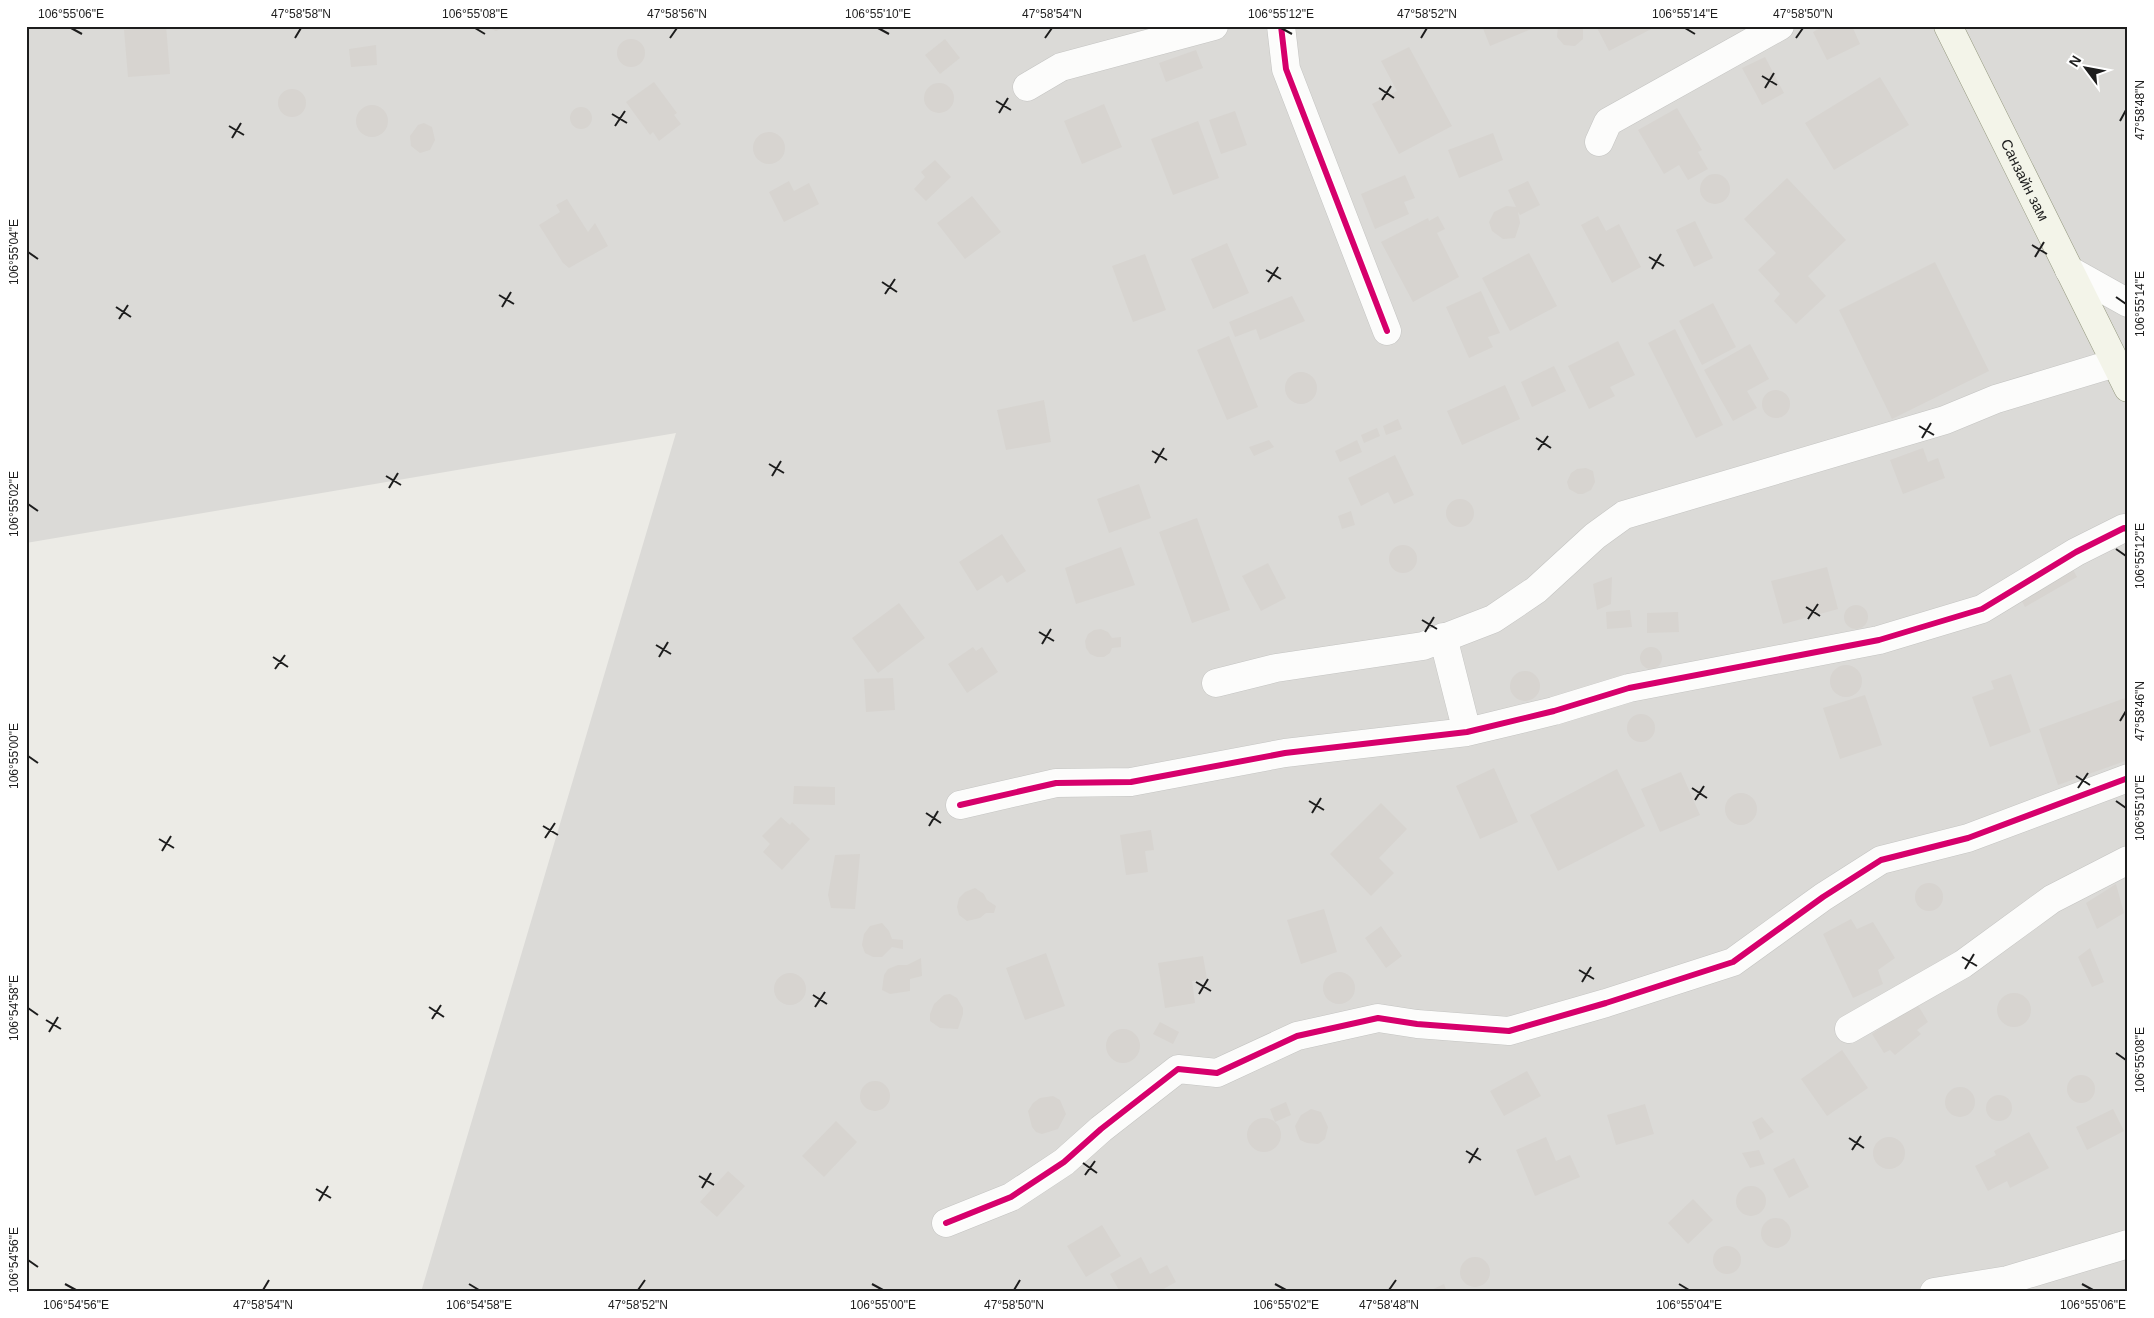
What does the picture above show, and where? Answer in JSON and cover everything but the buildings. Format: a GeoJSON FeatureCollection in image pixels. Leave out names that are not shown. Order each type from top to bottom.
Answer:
{"type":"FeatureCollection","features":[{"type":"Feature","properties":{"kind":"main road","name":"Санзайн зам"},"geometry":{"type":"LineString","coordinates":[[1948,26],[2128,388]]}},
{"type":"Feature","properties":{"kind":"street"},"geometry":{"type":"LineString","coordinates":[[1027,87],[1061,67],[1214,26]]}},
{"type":"Feature","properties":{"kind":"street"},"geometry":{"type":"LineString","coordinates":[[1280,26],[1286,69],[1386,331]]}},
{"type":"Feature","properties":{"kind":"street"},"geometry":{"type":"LineString","coordinates":[[1599,142],[1608,122],[1780,26]]}},
{"type":"Feature","properties":{"kind":"street"},"geometry":{"type":"LineString","coordinates":[[2069,270],[2128,303]]}},
{"type":"Feature","properties":{"kind":"street"},"geometry":{"type":"LineString","coordinates":[[1216,683],[1276,668],[1423,646],[1493,619],[1529,595],[1595,536],[1624,514],[1936,422],[1996,399],[2115,363]]}},
{"type":"Feature","properties":{"kind":"street"},"geometry":{"type":"LineString","coordinates":[[960,805],[1056,783],[1131,782],[1286,753],[1467,732],[1554,711],[1630,688],[1879,640],[1982,609],[2076,552],[2124,528],[2128,529]]}},
{"type":"Feature","properties":{"kind":"street"},"geometry":{"type":"LineString","coordinates":[[1443,638],[1467,732]]}},
{"type":"Feature","properties":{"kind":"street"},"geometry":{"type":"LineString","coordinates":[[946,1223],[1011,1198],[1064,1162],[1101,1129],[1178,1069],[1217,1073],[1297,1036],[1378,1018],[1417,1024],[1509,1031],[1606,1003],[1733,962],[1823,897],[1881,860],[1968,838],[2128,778]]}},
{"type":"Feature","properties":{"kind":"street"},"geometry":{"type":"LineString","coordinates":[[1849,1029],[1964,964],[2052,899],[2128,860]]}},
{"type":"Feature","properties":{"kind":"street"},"geometry":{"type":"LineString","coordinates":[[1934,1292],[2008,1280],[2128,1244]]}},
{"type":"Feature","properties":{"kind":"shaded area"},"geometry":{"type":"Polygon","coordinates":[[[26,26],[2128,26],[2128,1292],[421,1292],[676,433],[26,543],[26,26]]]}},
{"type":"Feature","properties":{"kind":"cycle path"},"geometry":{"type":"LineString","coordinates":[[1281,26],[1286,69],[1387,331]]}},
{"type":"Feature","properties":{"kind":"cycle path"},"geometry":{"type":"LineString","coordinates":[[960,805],[1056,783],[1131,782],[1285,753],[1467,732],[1554,711],[1629,688],[1879,640],[1982,609],[2076,552],[2124,528],[2128,529]]}},
{"type":"Feature","properties":{"kind":"cycle path"},"geometry":{"type":"LineString","coordinates":[[946,1223],[1011,1197],[1064,1162],[1101,1129],[1178,1069],[1217,1073],[1297,1036],[1378,1018],[1417,1024],[1509,1031],[1606,1003],[1733,962],[1823,897],[1881,860],[1968,838],[2128,778]]}}]}
